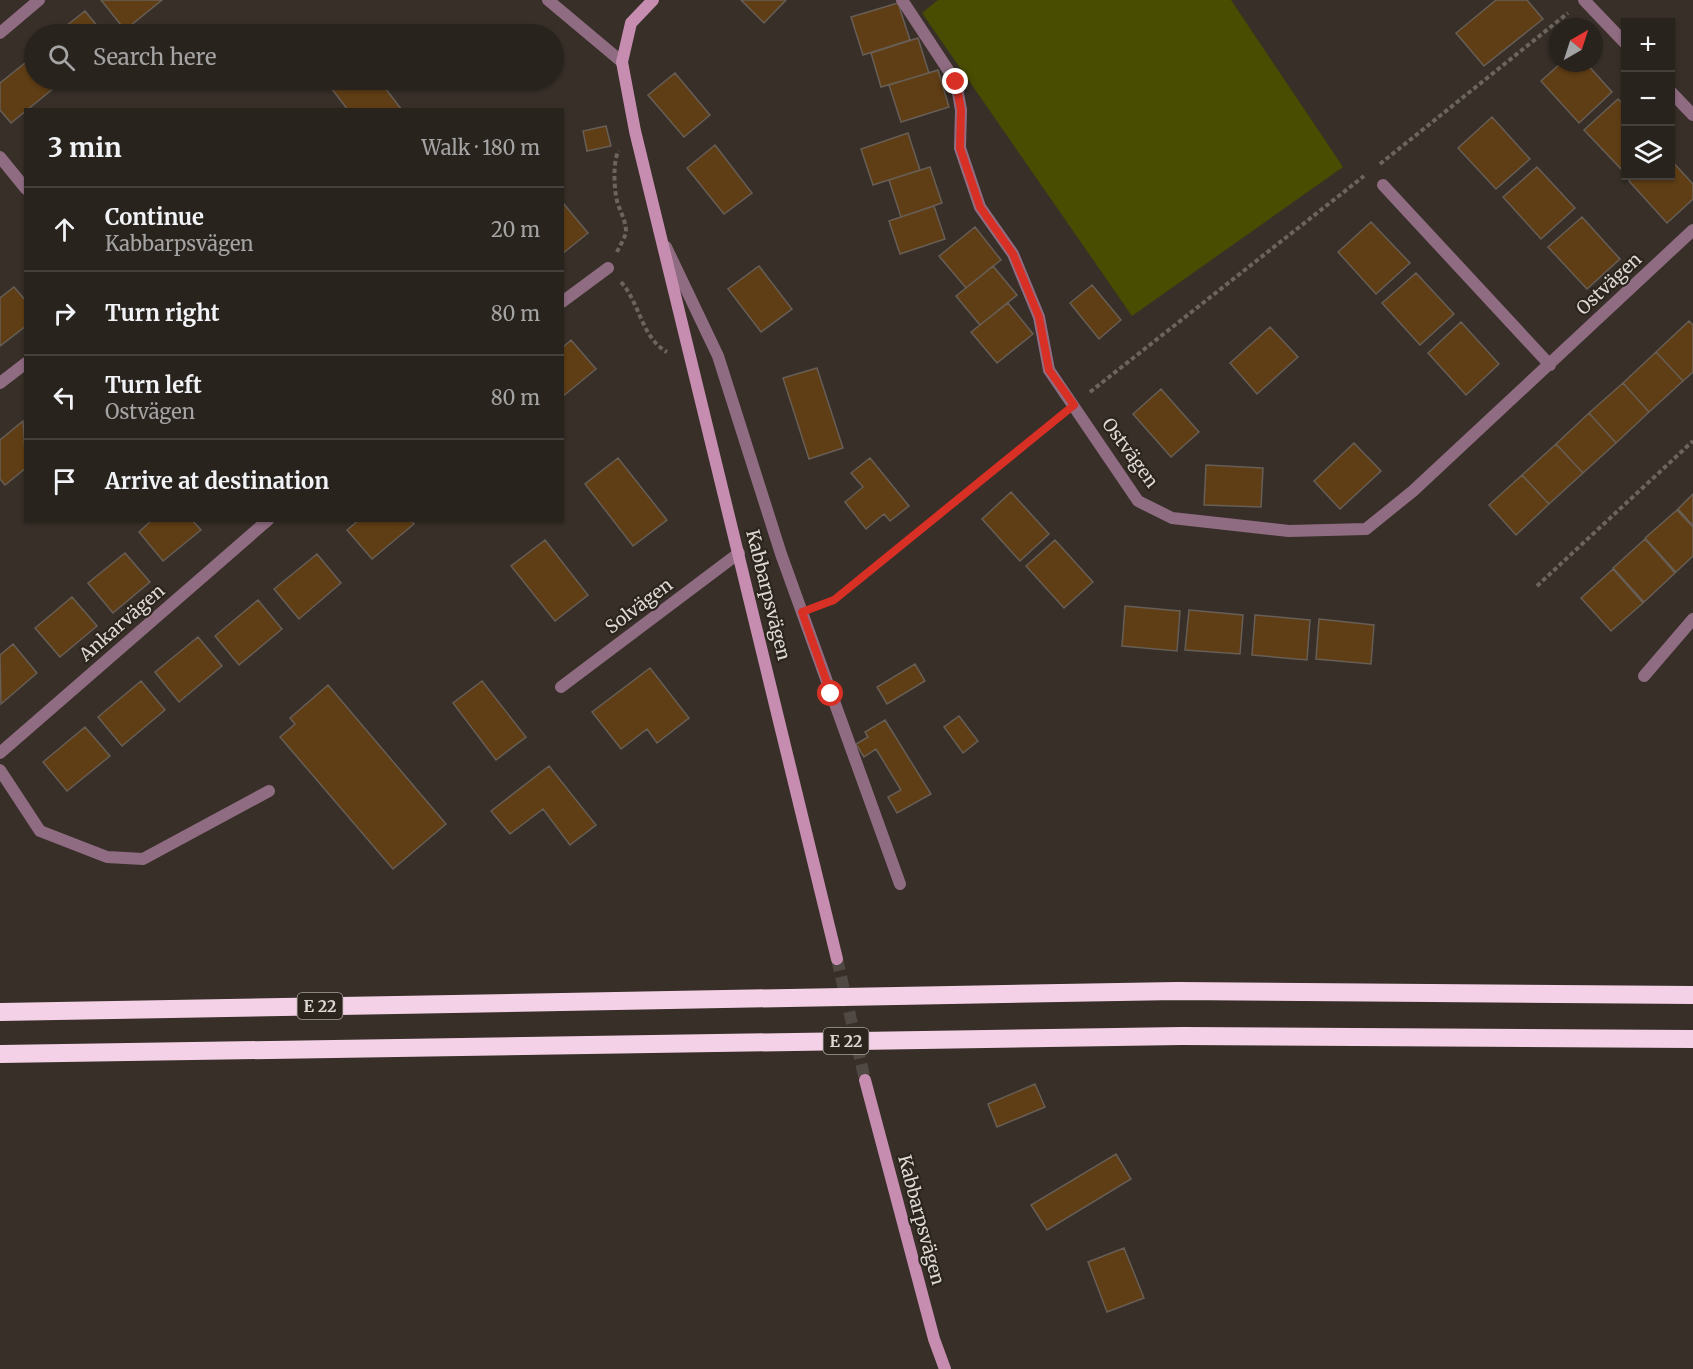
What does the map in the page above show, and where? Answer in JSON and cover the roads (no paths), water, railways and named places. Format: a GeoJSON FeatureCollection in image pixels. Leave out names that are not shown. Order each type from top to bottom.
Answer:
{"type":"FeatureCollection","features":[{"type":"Feature","properties":{"kind":"highway","name":"E 22"},"geometry":{"type":"LineString","coordinates":[[0,1012],[1177,991],[1693,995]]}},
{"type":"Feature","properties":{"kind":"highway","name":"E 22"},"geometry":{"type":"LineString","coordinates":[[0,1054],[1182,1035],[1693,1038]]}},
{"type":"Feature","properties":{"kind":"street"},"geometry":{"type":"LineString","coordinates":[[0,33],[39,0]]}},
{"type":"Feature","properties":{"kind":"street"},"geometry":{"type":"LineString","coordinates":[[548,0],[622,63]]}},
{"type":"Feature","properties":{"kind":"street","name":"Kabbarpsvägen"},"geometry":{"type":"LineString","coordinates":[[653,0],[631,23],[622,63],[635,131],[837,959]]}},
{"type":"Feature","properties":{"kind":"street","name":"Ostvägen"},"geometry":{"type":"LineString","coordinates":[[902,0],[956,82],[961,110],[960,148],[980,207],[1013,254],[1035,307],[1049,370],[1138,501],[1172,518],[1289,531],[1366,529],[1413,491],[1693,230]]}},
{"type":"Feature","properties":{"kind":"street"},"geometry":{"type":"LineString","coordinates":[[1584,0],[1621,39]]}},
{"type":"Feature","properties":{"kind":"street"},"geometry":{"type":"LineString","coordinates":[[1675,96],[1693,115]]}},
{"type":"Feature","properties":{"kind":"street"},"geometry":{"type":"LineString","coordinates":[[0,157],[24,187]]}},
{"type":"Feature","properties":{"kind":"street"},"geometry":{"type":"LineString","coordinates":[[1383,184],[1550,365]]}},
{"type":"Feature","properties":{"kind":"street","name":"Kabbarpsvägen"},"geometry":{"type":"LineString","coordinates":[[663,241],[718,356],[802,612],[900,885]]}},
{"type":"Feature","properties":{"kind":"street"},"geometry":{"type":"LineString","coordinates":[[564,301],[608,268]]}},
{"type":"Feature","properties":{"kind":"street"},"geometry":{"type":"LineString","coordinates":[[0,383],[24,365]]}},
{"type":"Feature","properties":{"kind":"street","name":"Ankarvägen"},"geometry":{"type":"LineString","coordinates":[[0,753],[266,522]]}},
{"type":"Feature","properties":{"kind":"street","name":"Solvägen"},"geometry":{"type":"LineString","coordinates":[[561,687],[739,553]]}},
{"type":"Feature","properties":{"kind":"street"},"geometry":{"type":"LineString","coordinates":[[1644,676],[1693,620]]}},
{"type":"Feature","properties":{"kind":"street"},"geometry":{"type":"LineString","coordinates":[[0,770],[40,831],[107,857],[143,859],[269,792]]}},
{"type":"Feature","properties":{"kind":"street","name":"Kabbarpsvägen"},"geometry":{"type":"LineString","coordinates":[[866,1080],[934,1340],[945,1369]]}},
{"type":"Feature","properties":{"kind":"tunnel"},"geometry":{"type":"LineString","coordinates":[[837,959],[865,1080]]}}]}
